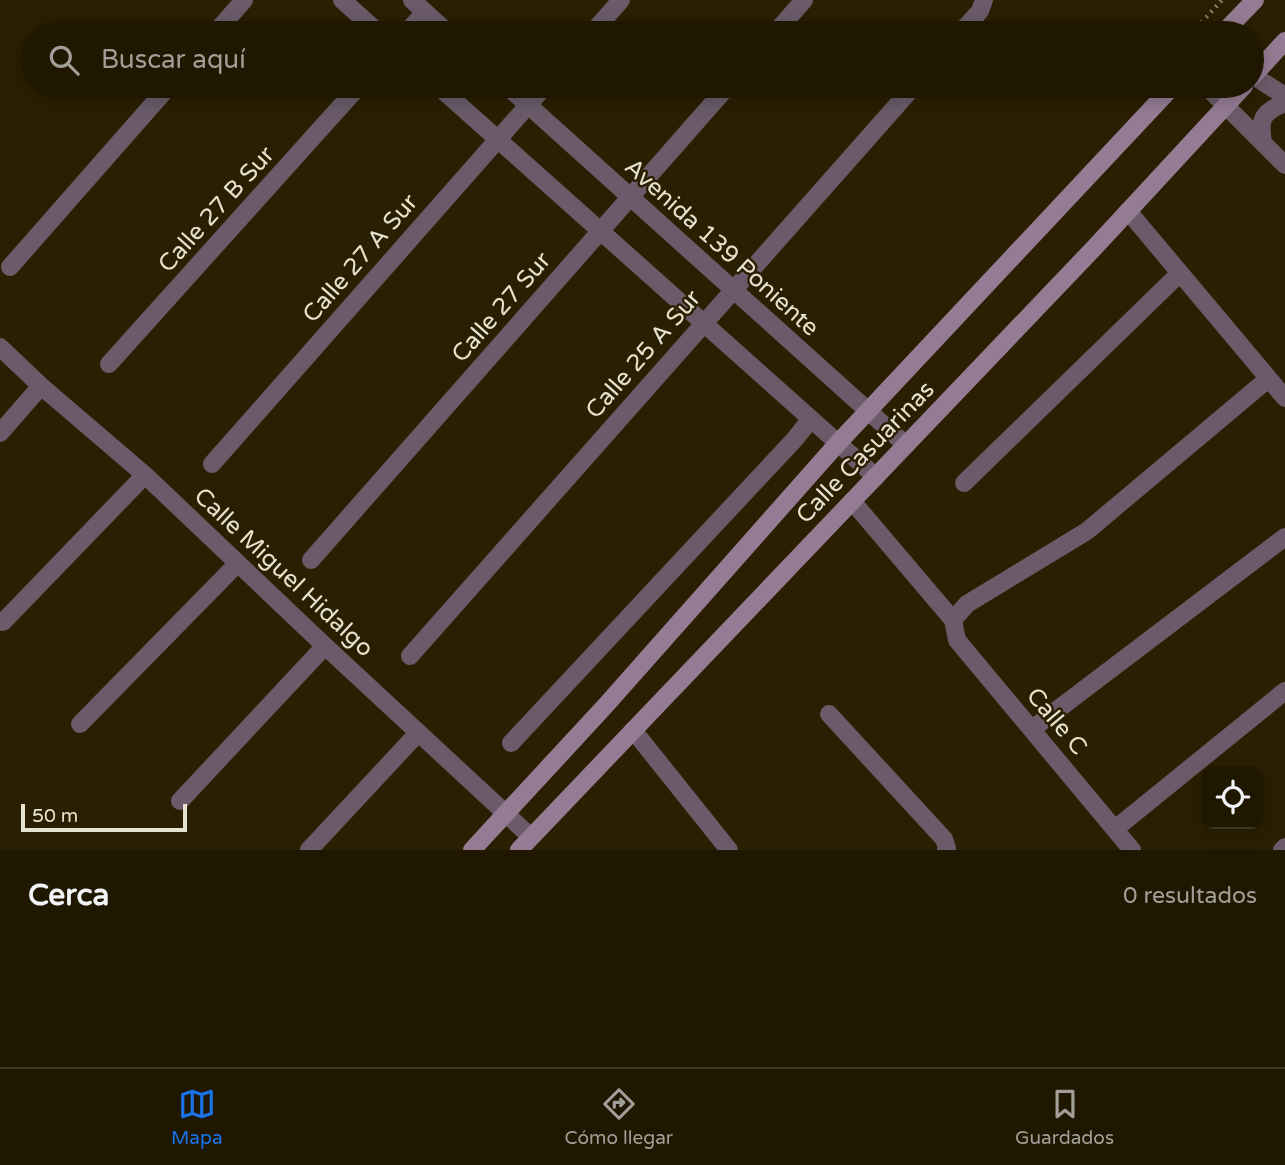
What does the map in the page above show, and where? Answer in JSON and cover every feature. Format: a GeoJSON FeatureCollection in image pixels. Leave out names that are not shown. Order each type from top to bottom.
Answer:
{"type":"FeatureCollection","features":[{"type":"Feature","properties":{"kind":"main road"},"geometry":{"type":"LineString","coordinates":[[1235,21],[1255,0]]}},
{"type":"Feature","properties":{"kind":"main road","name":"Calle Casuarinas"},"geometry":{"type":"LineString","coordinates":[[1264,63],[1285,41]]}},
{"type":"Feature","properties":{"kind":"main road","name":"Calle Casuarinas"},"geometry":{"type":"LineString","coordinates":[[472,850],[607,705],[838,443],[1162,98]]}},
{"type":"Feature","properties":{"kind":"main road","name":"Calle Casuarinas"},"geometry":{"type":"LineString","coordinates":[[525,843],[876,477],[1231,98]]}},
{"type":"Feature","properties":{"kind":"street"},"geometry":{"type":"LineString","coordinates":[[226,21],[244,0]]}},
{"type":"Feature","properties":{"kind":"street"},"geometry":{"type":"LineString","coordinates":[[342,0],[366,21]]}},
{"type":"Feature","properties":{"kind":"street"},"geometry":{"type":"LineString","coordinates":[[603,21],[621,0]]}},
{"type":"Feature","properties":{"kind":"street"},"geometry":{"type":"LineString","coordinates":[[786,21],[804,0]]}},
{"type":"Feature","properties":{"kind":"street"},"geometry":{"type":"LineString","coordinates":[[971,21],[980,11],[984,0]]}},
{"type":"Feature","properties":{"kind":"street"},"geometry":{"type":"LineString","coordinates":[[418,6],[435,21]]}},
{"type":"Feature","properties":{"kind":"street"},"geometry":{"type":"LineString","coordinates":[[1264,85],[1285,96]]}},
{"type":"Feature","properties":{"kind":"street"},"geometry":{"type":"LineString","coordinates":[[10,267],[158,98]]}},
{"type":"Feature","properties":{"kind":"street","name":"Calle 27 B Sur"},"geometry":{"type":"LineString","coordinates":[[109,364],[348,98]]}},
{"type":"Feature","properties":{"kind":"street"},"geometry":{"type":"LineString","coordinates":[[452,98],[876,477]]}},
{"type":"Feature","properties":{"kind":"street","name":"Avenida 139 Poniente"},"geometry":{"type":"LineString","coordinates":[[520,98],[905,445]]}},
{"type":"Feature","properties":{"kind":"street","name":"Calle 27 A Sur"},"geometry":{"type":"LineString","coordinates":[[212,464],[534,98]]}},
{"type":"Feature","properties":{"kind":"street","name":"Calle 27 Sur"},"geometry":{"type":"LineString","coordinates":[[311,560],[717,98]]}},
{"type":"Feature","properties":{"kind":"street","name":"Calle 25 A Sur"},"geometry":{"type":"LineString","coordinates":[[410,656],[903,98]]}},
{"type":"Feature","properties":{"kind":"street"},"geometry":{"type":"LineString","coordinates":[[1218,98],[1285,165]]}},
{"type":"Feature","properties":{"kind":"street"},"geometry":{"type":"LineString","coordinates":[[1263,142],[1260,127],[1263,117],[1285,103]]}},
{"type":"Feature","properties":{"kind":"street"},"geometry":{"type":"LineString","coordinates":[[1128,211],[1285,398]]}},
{"type":"Feature","properties":{"kind":"street"},"geometry":{"type":"LineString","coordinates":[[964,483],[1180,273]]}},
{"type":"Feature","properties":{"kind":"street","name":"Calle Miguel Hidalgo"},"geometry":{"type":"LineString","coordinates":[[0,347],[41,386],[145,475],[506,813],[525,843]]}},
{"type":"Feature","properties":{"kind":"street"},"geometry":{"type":"LineString","coordinates":[[953,620],[967,604],[1087,531],[1268,379]]}},
{"type":"Feature","properties":{"kind":"street"},"geometry":{"type":"LineString","coordinates":[[0,433],[41,386]]}},
{"type":"Feature","properties":{"kind":"street"},"geometry":{"type":"LineString","coordinates":[[511,743],[811,419]]}},
{"type":"Feature","properties":{"kind":"street"},"geometry":{"type":"LineString","coordinates":[[3,622],[145,475]]}},
{"type":"Feature","properties":{"kind":"street","name":"Calle C"},"geometry":{"type":"LineString","coordinates":[[852,501],[953,620],[957,640],[1132,850]]}},
{"type":"Feature","properties":{"kind":"street"},"geometry":{"type":"LineString","coordinates":[[1032,729],[1285,537]]}},
{"type":"Feature","properties":{"kind":"street"},"geometry":{"type":"LineString","coordinates":[[80,724],[239,563]]}},
{"type":"Feature","properties":{"kind":"street"},"geometry":{"type":"LineString","coordinates":[[180,801],[325,646]]}},
{"type":"Feature","properties":{"kind":"street"},"geometry":{"type":"LineString","coordinates":[[1115,829],[1285,691]]}},
{"type":"Feature","properties":{"kind":"street"},"geometry":{"type":"LineString","coordinates":[[829,714],[944,839],[946,849]]}},
{"type":"Feature","properties":{"kind":"street"},"geometry":{"type":"LineString","coordinates":[[633,730],[729,850]]}},
{"type":"Feature","properties":{"kind":"street"},"geometry":{"type":"LineString","coordinates":[[309,850],[418,733]]}},
{"type":"Feature","properties":{"kind":"path"},"geometry":{"type":"LineString","coordinates":[[1203,21],[1222,0]]}}]}
